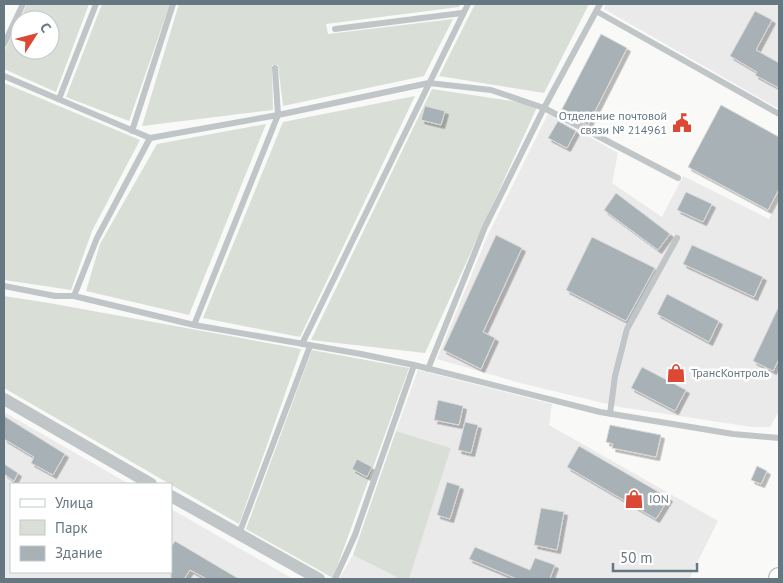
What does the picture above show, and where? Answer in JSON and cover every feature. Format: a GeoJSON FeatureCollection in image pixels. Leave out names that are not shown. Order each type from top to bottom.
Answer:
{"type":"FeatureCollection","features":[{"type":"Feature","properties":{"kind":"street"},"geometry":{"type":"LineString","coordinates":[[4,398],[149,483]]}},
{"type":"Feature","properties":{"kind":"street"},"geometry":{"type":"LineString","coordinates":[[172,497],[239,536],[319,579]]}},
{"type":"Feature","properties":{"kind":"lane"},"geometry":{"type":"LineString","coordinates":[[4,44],[23,4]]}},
{"type":"Feature","properties":{"kind":"lane"},"geometry":{"type":"LineString","coordinates":[[58,99],[96,4]]}},
{"type":"Feature","properties":{"kind":"lane"},"geometry":{"type":"LineString","coordinates":[[132,130],[174,4]]}},
{"type":"Feature","properties":{"kind":"lane"},"geometry":{"type":"LineString","coordinates":[[302,344],[468,4]]}},
{"type":"Feature","properties":{"kind":"lane"},"geometry":{"type":"LineString","coordinates":[[428,369],[485,227],[544,108],[600,4]]}},
{"type":"Feature","properties":{"kind":"lane"},"geometry":{"type":"LineString","coordinates":[[596,11],[779,114]]}},
{"type":"Feature","properties":{"kind":"lane"},"geometry":{"type":"LineString","coordinates":[[335,28],[462,13]]}},
{"type":"Feature","properties":{"kind":"lane"},"geometry":{"type":"LineString","coordinates":[[194,324],[278,115],[275,68]]}},
{"type":"Feature","properties":{"kind":"lane"},"geometry":{"type":"LineString","coordinates":[[4,76],[150,138],[278,115],[429,83],[491,90],[544,108],[678,178]]}},
{"type":"Feature","properties":{"kind":"lane"},"geometry":{"type":"LineString","coordinates":[[74,296],[97,238],[150,138]]}},
{"type":"Feature","properties":{"kind":"lane"},"geometry":{"type":"LineString","coordinates":[[610,414],[615,376],[627,329],[677,238]]}},
{"type":"Feature","properties":{"kind":"lane"},"geometry":{"type":"LineString","coordinates":[[4,286],[55,296],[74,296],[194,324],[414,365],[610,414],[733,434],[779,438]]}},
{"type":"Feature","properties":{"kind":"lane"},"geometry":{"type":"LineString","coordinates":[[239,536],[310,346]]}},
{"type":"Feature","properties":{"kind":"lane"},"geometry":{"type":"LineString","coordinates":[[335,579],[356,535],[414,365]]}},
{"type":"Feature","properties":{"kind":"shaded area"},"geometry":{"type":"Polygon","coordinates":[[[606,4],[779,4],[779,109],[604,9],[606,4]]]}},
{"type":"Feature","properties":{"kind":"shaded area"},"geometry":{"type":"Polygon","coordinates":[[[548,114],[618,153],[612,183],[662,217],[683,176],[769,219],[779,199],[779,411],[770,427],[752,427],[620,407],[520,383],[437,359],[487,237],[548,114]]]}},
{"type":"Feature","properties":{"kind":"shaded area"},"geometry":{"type":"Polygon","coordinates":[[[418,370],[552,404],[549,425],[718,521],[689,579],[409,579],[451,448],[396,431],[418,370]]]}},
{"type":"Feature","properties":{"kind":"shaded area"},"geometry":{"type":"Polygon","coordinates":[[[4,412],[127,483],[10,483],[10,573],[172,573],[172,510],[293,579],[4,579],[4,412]]]}},
{"type":"Feature","properties":{"kind":"shaded area"},"geometry":{"type":"Polygon","coordinates":[[[353,555],[400,579],[339,579],[353,555]]]}},
{"type":"Feature","properties":{"kind":"green space"},"geometry":{"type":"Polygon","coordinates":[[[27,4],[89,4],[56,92],[4,69],[4,52],[10,39],[10,60],[60,60],[60,10],[24,10],[27,4]]]}},
{"type":"Feature","properties":{"kind":"green space"},"geometry":{"type":"Polygon","coordinates":[[[102,4],[170,4],[129,121],[66,97],[102,4]]]}},
{"type":"Feature","properties":{"kind":"green space"},"geometry":{"type":"Polygon","coordinates":[[[179,4],[460,4],[459,7],[326,24],[328,34],[453,19],[424,76],[283,106],[278,65],[272,65],[273,110],[142,126],[179,4]]]}},
{"type":"Feature","properties":{"kind":"green space"},"geometry":{"type":"Polygon","coordinates":[[[475,4],[589,4],[544,93],[439,76],[475,4]]]}},
{"type":"Feature","properties":{"kind":"green space"},"geometry":{"type":"Polygon","coordinates":[[[4,83],[140,140],[92,231],[71,290],[4,280],[4,83]]]}},
{"type":"Feature","properties":{"kind":"green space"},"geometry":{"type":"Polygon","coordinates":[[[432,89],[538,105],[425,353],[311,340],[432,89]]]}},
{"type":"Feature","properties":{"kind":"green space"},"geometry":{"type":"Polygon","coordinates":[[[415,96],[300,337],[203,318],[283,122],[415,96]]]}},
{"type":"Feature","properties":{"kind":"green space"},"geometry":{"type":"Polygon","coordinates":[[[266,124],[189,315],[86,291],[100,244],[157,144],[266,124]]]}},
{"type":"Feature","properties":{"kind":"green space"},"geometry":{"type":"Polygon","coordinates":[[[4,296],[301,349],[239,524],[172,485],[172,483],[168,483],[4,388],[4,296]]]}},
{"type":"Feature","properties":{"kind":"green space"},"geometry":{"type":"Polygon","coordinates":[[[312,350],[409,368],[333,578],[246,529],[312,350]]]}},
{"type":"Feature","properties":{"kind":"green space"},"geometry":{"type":"Polygon","coordinates":[[[396,431],[451,448],[409,579],[400,579],[353,555],[396,431]]]}},
{"type":"Feature","properties":{"kind":"building"},"geometry":{"type":"Polygon","coordinates":[[[755,11],[772,20],[756,50],[779,63],[779,88],[755,75],[757,72],[730,56],[755,11]]]}},
{"type":"Feature","properties":{"kind":"building"},"geometry":{"type":"Polygon","coordinates":[[[601,34],[627,48],[588,125],[561,111],[601,34]]]}},
{"type":"Feature","properties":{"kind":"building"},"geometry":{"type":"Polygon","coordinates":[[[721,105],[779,137],[779,189],[768,210],[688,167],[721,105]]]}},
{"type":"Feature","properties":{"kind":"building"},"geometry":{"type":"Polygon","coordinates":[[[425,106],[445,111],[441,125],[421,120],[425,106]]]}},
{"type":"Feature","properties":{"kind":"building"},"geometry":{"type":"Polygon","coordinates":[[[558,121],[576,131],[567,148],[548,138],[558,121]]]}},
{"type":"Feature","properties":{"kind":"building"},"geometry":{"type":"Polygon","coordinates":[[[686,192],[712,204],[703,222],[677,210],[686,192]]]}},
{"type":"Feature","properties":{"kind":"building"},"geometry":{"type":"Polygon","coordinates":[[[616,193],[670,234],[658,250],[604,210],[616,193]]]}},
{"type":"Feature","properties":{"kind":"building"},"geometry":{"type":"Polygon","coordinates":[[[496,235],[522,248],[483,332],[495,338],[481,369],[443,350],[496,235]]]}},
{"type":"Feature","properties":{"kind":"building"},"geometry":{"type":"Polygon","coordinates":[[[592,237],[655,268],[626,321],[566,290],[592,237]]]}},
{"type":"Feature","properties":{"kind":"building"},"geometry":{"type":"Polygon","coordinates":[[[692,245],[763,277],[754,297],[683,264],[692,245]]]}},
{"type":"Feature","properties":{"kind":"building"},"geometry":{"type":"Polygon","coordinates":[[[667,294],[719,321],[709,342],[657,314],[667,294]]]}},
{"type":"Feature","properties":{"kind":"building"},"geometry":{"type":"Polygon","coordinates":[[[779,306],[779,359],[773,371],[753,361],[779,306]]]}},
{"type":"Feature","properties":{"kind":"building"},"geometry":{"type":"Polygon","coordinates":[[[642,367],[686,390],[675,411],[631,388],[642,367]]]}},
{"type":"Feature","properties":{"kind":"building"},"geometry":{"type":"Polygon","coordinates":[[[438,400],[463,406],[459,425],[434,420],[438,400]]]}},
{"type":"Feature","properties":{"kind":"building"},"geometry":{"type":"Polygon","coordinates":[[[4,416],[65,454],[53,475],[31,463],[34,457],[4,439],[4,416]]]}},
{"type":"Feature","properties":{"kind":"building"},"geometry":{"type":"Polygon","coordinates":[[[465,422],[478,425],[471,453],[458,450],[465,422]]]}},
{"type":"Feature","properties":{"kind":"building"},"geometry":{"type":"Polygon","coordinates":[[[610,425],[661,435],[656,457],[612,448],[613,444],[606,442],[610,425]]]}},
{"type":"Feature","properties":{"kind":"building"},"geometry":{"type":"Polygon","coordinates":[[[579,446],[669,498],[656,519],[567,467],[579,446]]]}},
{"type":"Feature","properties":{"kind":"building"},"geometry":{"type":"Polygon","coordinates":[[[357,459],[372,467],[367,477],[352,469],[357,459]]]}},
{"type":"Feature","properties":{"kind":"building"},"geometry":{"type":"Polygon","coordinates":[[[4,464],[18,473],[14,481],[4,474],[4,464]]]}},
{"type":"Feature","properties":{"kind":"building"},"geometry":{"type":"Polygon","coordinates":[[[757,466],[767,471],[761,484],[751,480],[757,466]]]}},
{"type":"Feature","properties":{"kind":"building"},"geometry":{"type":"Polygon","coordinates":[[[447,482],[460,486],[450,519],[437,515],[447,482]]]}},
{"type":"Feature","properties":{"kind":"building"},"geometry":{"type":"Polygon","coordinates":[[[541,508],[564,512],[557,550],[534,545],[541,508]]]}},
{"type":"Feature","properties":{"kind":"building"},"geometry":{"type":"Polygon","coordinates":[[[175,541],[239,579],[207,579],[190,570],[184,579],[171,579],[172,546],[175,541]]]}},
{"type":"Feature","properties":{"kind":"building"},"geometry":{"type":"Polygon","coordinates":[[[475,547],[530,570],[535,558],[555,565],[550,578],[553,579],[517,579],[469,559],[475,547]]]}},
{"type":"Feature","properties":{"kind":"place","name":"Отделение почтовой связи № 214961"},"geometry":{"type":"Point","coordinates":[682,123]}},
{"type":"Feature","properties":{"kind":"place","name":"ТрансКонтроль"},"geometry":{"type":"Point","coordinates":[676,373]}},
{"type":"Feature","properties":{"kind":"place","name":"ION"},"geometry":{"type":"Point","coordinates":[634,499]}}]}
